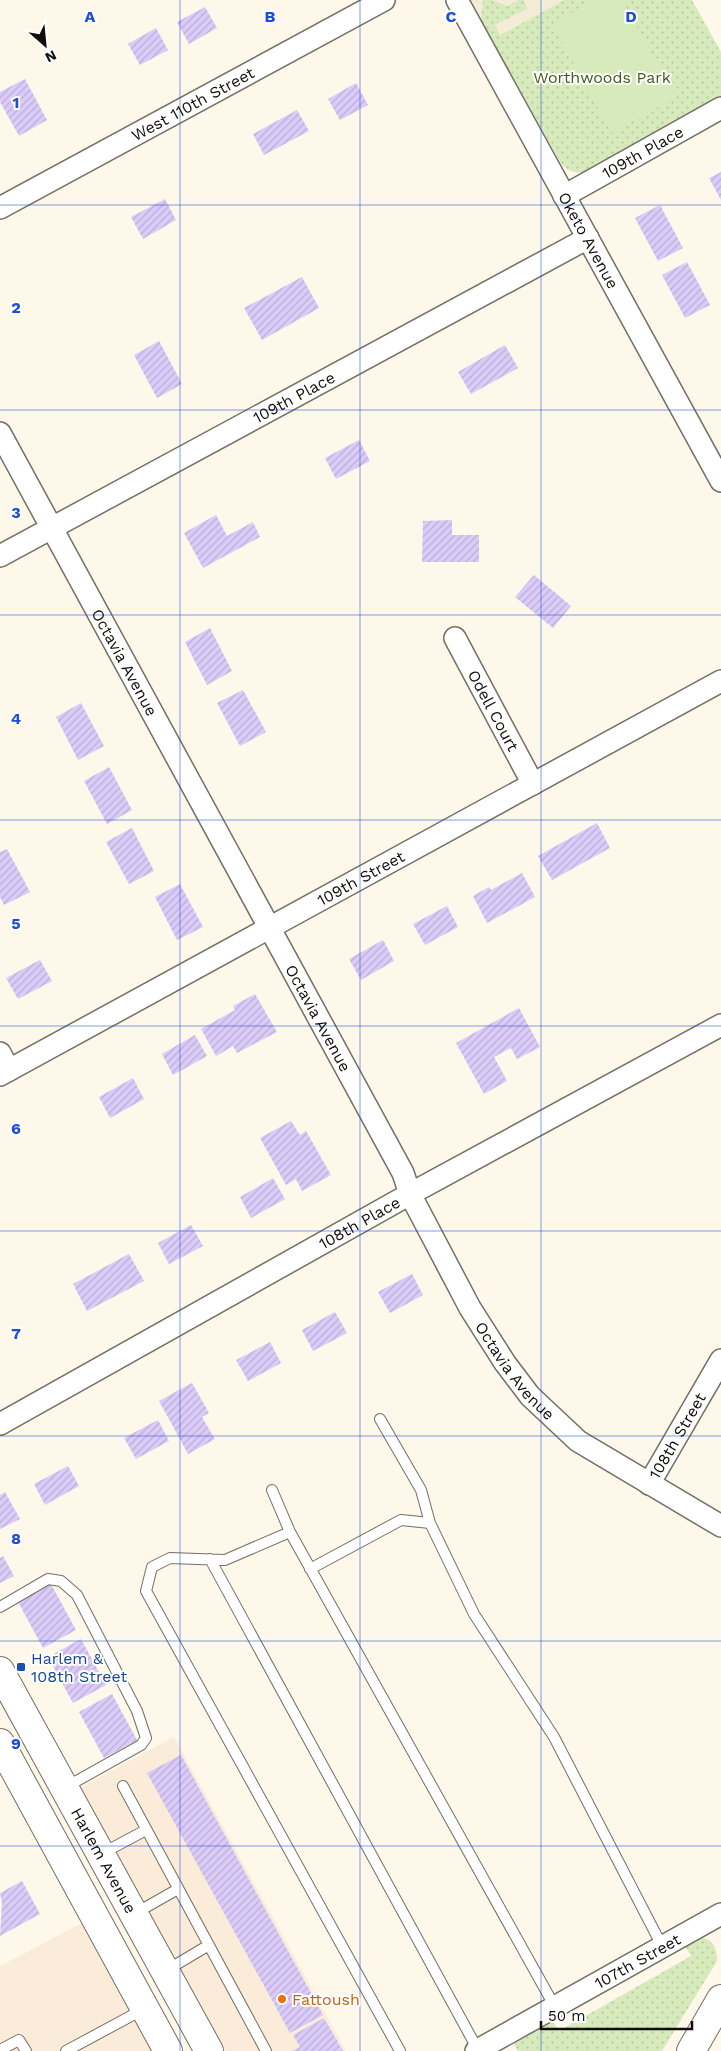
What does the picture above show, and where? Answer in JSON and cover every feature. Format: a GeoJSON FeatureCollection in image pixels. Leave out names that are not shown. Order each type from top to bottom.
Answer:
{"type":"FeatureCollection","features":[{"type":"Feature","properties":{"kind":"main road","name":"Harlem Avenue"},"geometry":{"type":"LineString","coordinates":[[0,1671],[209,2051]]}},
{"type":"Feature","properties":{"kind":"main road"},"geometry":{"type":"LineString","coordinates":[[0,1743],[168,2051]]}},
{"type":"Feature","properties":{"kind":"main road"},"geometry":{"type":"LineString","coordinates":[[691,2051],[721,1999]]}},
{"type":"Feature","properties":{"kind":"street","name":"West 110th Street"},"geometry":{"type":"LineString","coordinates":[[0,208],[384,0]]}},
{"type":"Feature","properties":{"kind":"street","name":"Oketo Avenue"},"geometry":{"type":"LineString","coordinates":[[457,0],[721,481]]}},
{"type":"Feature","properties":{"kind":"street","name":"109th Place"},"geometry":{"type":"LineString","coordinates":[[564,196],[721,108]]}},
{"type":"Feature","properties":{"kind":"street","name":"109th Place"},"geometry":{"type":"LineString","coordinates":[[0,556],[588,238]]}},
{"type":"Feature","properties":{"kind":"street","name":"Octavia Avenue"},"geometry":{"type":"LineString","coordinates":[[0,433],[403,1173],[410,1194],[470,1308],[505,1363],[530,1396],[578,1441],[721,1526]]}},
{"type":"Feature","properties":{"kind":"street","name":"Odell Court"},"geometry":{"type":"LineString","coordinates":[[455,638],[533,784]]}},
{"type":"Feature","properties":{"kind":"street","name":"109th Street"},"geometry":{"type":"LineString","coordinates":[[3,1066],[268,928],[721,681]]}},
{"type":"Feature","properties":{"kind":"street","name":"108th Place"},"geometry":{"type":"LineString","coordinates":[[0,1424],[410,1194],[721,1025]]}},
{"type":"Feature","properties":{"kind":"street","name":"108th Street"},"geometry":{"type":"LineString","coordinates":[[649,1484],[721,1360]]}},
{"type":"Feature","properties":{"kind":"street","name":"107th Street"},"geometry":{"type":"LineString","coordinates":[[477,2050],[721,1914]]}},
{"type":"Feature","properties":{"kind":"lane"},"geometry":{"type":"LineString","coordinates":[[380,1419],[421,1490],[430,1523],[474,1614],[554,1737],[662,1946]]}},
{"type":"Feature","properties":{"kind":"lane"},"geometry":{"type":"LineString","coordinates":[[272,1490],[290,1532],[310,1569],[555,2007]]}},
{"type":"Feature","properties":{"kind":"lane"},"geometry":{"type":"LineString","coordinates":[[310,1569],[401,1520],[430,1523]]}},
{"type":"Feature","properties":{"kind":"lane"},"geometry":{"type":"LineString","coordinates":[[290,1532],[225,1560],[170,1558],[152,1567],[146,1591],[400,2051]]}},
{"type":"Feature","properties":{"kind":"lane"},"geometry":{"type":"LineString","coordinates":[[210,1560],[477,2050]]}},
{"type":"Feature","properties":{"kind":"lane"},"geometry":{"type":"LineString","coordinates":[[0,1607],[48,1579],[61,1581],[77,1595],[137,1711],[146,1738],[141,1745],[64,1788]]}},
{"type":"Feature","properties":{"kind":"lane"},"geometry":{"type":"LineString","coordinates":[[123,1786],[266,2051]]}},
{"type":"Feature","properties":{"kind":"lane"},"geometry":{"type":"LineString","coordinates":[[101,1855],[146,1830]]}},
{"type":"Feature","properties":{"kind":"lane"},"geometry":{"type":"LineString","coordinates":[[134,1915],[178,1889]]}},
{"type":"Feature","properties":{"kind":"lane"},"geometry":{"type":"LineString","coordinates":[[165,1972],[209,1945]]}},
{"type":"Feature","properties":{"kind":"lane"},"geometry":{"type":"LineString","coordinates":[[66,2051],[145,2008]]}},
{"type":"Feature","properties":{"kind":"lane"},"geometry":{"type":"LineString","coordinates":[[0,2050],[19,2040],[26,2051]]}},
{"type":"Feature","properties":{"kind":"shaded area"},"geometry":{"type":"Polygon","coordinates":[[[464,0],[564,0],[487,42],[464,0]]]}},
{"type":"Feature","properties":{"kind":"shaded area"},"geometry":{"type":"Polygon","coordinates":[[[174,1737],[346,2051],[225,2051],[81,1787],[174,1737]]]}},
{"type":"Feature","properties":{"kind":"shaded area"},"geometry":{"type":"Polygon","coordinates":[[[84,1922],[155,2051],[0,2051],[0,1966],[84,1922]]]}},
{"type":"Feature","properties":{"kind":"green space","name":"Worthwoods Park"},"geometry":{"type":"Polygon","coordinates":[[[483,0],[492,0],[507,6],[519,0],[524,0],[527,9],[495,25],[500,35],[564,0],[692,0],[721,52],[721,99],[595,168],[582,172],[570,171],[562,165],[481,21],[483,0]]]}},
{"type":"Feature","properties":{"kind":"green space"},"geometry":{"type":"Polygon","coordinates":[[[595,0],[622,0],[676,97],[612,133],[552,24],[595,0]]]}},
{"type":"Feature","properties":{"kind":"green space"},"geometry":{"type":"Polygon","coordinates":[[[699,1937],[713,1944],[717,1961],[662,2051],[518,2051],[511,2039],[550,2017],[559,2031],[691,1956],[683,1942],[699,1937]]]}},
{"type":"Feature","properties":{"kind":"building"},"geometry":{"type":"Polygon","coordinates":[[[205,7],[217,28],[189,44],[177,22],[205,7]]]}},
{"type":"Feature","properties":{"kind":"building"},"geometry":{"type":"Polygon","coordinates":[[[156,28],[168,50],[140,65],[128,44],[156,28]]]}},
{"type":"Feature","properties":{"kind":"building"},"geometry":{"type":"Polygon","coordinates":[[[25,79],[47,120],[19,136],[0,102],[0,92],[25,79]]]}},
{"type":"Feature","properties":{"kind":"building"},"geometry":{"type":"Polygon","coordinates":[[[356,83],[368,105],[340,120],[328,99],[356,83]]]}},
{"type":"Feature","properties":{"kind":"building"},"geometry":{"type":"Polygon","coordinates":[[[297,110],[309,131],[264,155],[253,134],[297,110]]]}},
{"type":"Feature","properties":{"kind":"building"},"geometry":{"type":"Polygon","coordinates":[[[721,172],[721,200],[709,178],[721,172]]]}},
{"type":"Feature","properties":{"kind":"building"},"geometry":{"type":"Polygon","coordinates":[[[165,199],[176,220],[143,239],[131,217],[165,199]]]}},
{"type":"Feature","properties":{"kind":"building"},"geometry":{"type":"Polygon","coordinates":[[[660,205],[683,248],[658,261],[635,218],[660,205]]]}},
{"type":"Feature","properties":{"kind":"building"},"geometry":{"type":"Polygon","coordinates":[[[687,262],[710,305],[685,318],[662,275],[687,262]]]}},
{"type":"Feature","properties":{"kind":"building"},"geometry":{"type":"Polygon","coordinates":[[[302,277],[319,308],[262,340],[244,308],[302,277]]]}},
{"type":"Feature","properties":{"kind":"building"},"geometry":{"type":"Polygon","coordinates":[[[159,341],[182,384],[157,398],[134,355],[159,341]]]}},
{"type":"Feature","properties":{"kind":"building"},"geometry":{"type":"Polygon","coordinates":[[[505,345],[518,368],[471,394],[458,372],[505,345]]]}},
{"type":"Feature","properties":{"kind":"building"},"geometry":{"type":"Polygon","coordinates":[[[359,440],[370,461],[336,479],[325,458],[359,440]]]}},
{"type":"Feature","properties":{"kind":"building"},"geometry":{"type":"Polygon","coordinates":[[[216,515],[227,536],[253,522],[260,537],[203,568],[184,533],[216,515]]]}},
{"type":"Feature","properties":{"kind":"building"},"geometry":{"type":"Polygon","coordinates":[[[452,520],[452,535],[479,535],[479,562],[422,562],[423,521],[452,520]]]}},
{"type":"Feature","properties":{"kind":"building"},"geometry":{"type":"Polygon","coordinates":[[[534,575],[571,606],[553,628],[515,597],[534,575]]]}},
{"type":"Feature","properties":{"kind":"building"},"geometry":{"type":"Polygon","coordinates":[[[210,628],[232,671],[207,685],[185,642],[210,628]]]}},
{"type":"Feature","properties":{"kind":"building"},"geometry":{"type":"Polygon","coordinates":[[[243,690],[266,732],[240,746],[217,703],[243,690]]]}},
{"type":"Feature","properties":{"kind":"building"},"geometry":{"type":"Polygon","coordinates":[[[81,703],[104,746],[78,760],[56,717],[81,703]]]}},
{"type":"Feature","properties":{"kind":"building"},"geometry":{"type":"Polygon","coordinates":[[[109,767],[132,810],[107,824],[84,781],[109,767]]]}},
{"type":"Feature","properties":{"kind":"building"},"geometry":{"type":"Polygon","coordinates":[[[597,823],[610,848],[552,880],[538,856],[597,823]]]}},
{"type":"Feature","properties":{"kind":"building"},"geometry":{"type":"Polygon","coordinates":[[[132,828],[154,871],[129,884],[106,842],[132,828]]]}},
{"type":"Feature","properties":{"kind":"building"},"geometry":{"type":"Polygon","coordinates":[[[7,849],[30,892],[4,905],[0,897],[0,852],[7,849]]]}},
{"type":"Feature","properties":{"kind":"building"},"geometry":{"type":"Polygon","coordinates":[[[522,873],[535,897],[487,923],[473,896],[489,887],[491,890],[522,873]]]}},
{"type":"Feature","properties":{"kind":"building"},"geometry":{"type":"Polygon","coordinates":[[[180,884],[203,927],[177,940],[155,897],[180,884]]]}},
{"type":"Feature","properties":{"kind":"building"},"geometry":{"type":"Polygon","coordinates":[[[447,906],[458,927],[425,945],[413,924],[447,906]]]}},
{"type":"Feature","properties":{"kind":"building"},"geometry":{"type":"Polygon","coordinates":[[[383,940],[394,961],[361,980],[349,959],[383,940]]]}},
{"type":"Feature","properties":{"kind":"building"},"geometry":{"type":"Polygon","coordinates":[[[40,960],[52,981],[18,999],[6,978],[40,960]]]}},
{"type":"Feature","properties":{"kind":"building"},"geometry":{"type":"Polygon","coordinates":[[[255,994],[277,1032],[237,1053],[233,1046],[216,1056],[201,1029],[235,1010],[233,1006],[255,994]]]}},
{"type":"Feature","properties":{"kind":"building"},"geometry":{"type":"Polygon","coordinates":[[[519,1008],[540,1047],[517,1059],[511,1048],[494,1057],[507,1081],[484,1094],[456,1043],[519,1008]]]}},
{"type":"Feature","properties":{"kind":"building"},"geometry":{"type":"Polygon","coordinates":[[[195,1035],[207,1056],[173,1075],[162,1054],[195,1035]]]}},
{"type":"Feature","properties":{"kind":"building"},"geometry":{"type":"Polygon","coordinates":[[[133,1078],[144,1099],[110,1118],[99,1097],[133,1078]]]}},
{"type":"Feature","properties":{"kind":"building"},"geometry":{"type":"Polygon","coordinates":[[[291,1121],[300,1135],[306,1131],[331,1175],[302,1191],[296,1179],[286,1185],[260,1138],[291,1121]]]}},
{"type":"Feature","properties":{"kind":"building"},"geometry":{"type":"Polygon","coordinates":[[[273,1178],[285,1199],[251,1218],[240,1197],[273,1178]]]}},
{"type":"Feature","properties":{"kind":"building"},"geometry":{"type":"Polygon","coordinates":[[[191,1225],[203,1246],[169,1264],[158,1243],[191,1225]]]}},
{"type":"Feature","properties":{"kind":"building"},"geometry":{"type":"Polygon","coordinates":[[[129,1254],[144,1281],[87,1311],[73,1284],[129,1254]]]}},
{"type":"Feature","properties":{"kind":"building"},"geometry":{"type":"Polygon","coordinates":[[[412,1274],[423,1295],[390,1313],[378,1292],[412,1274]]]}},
{"type":"Feature","properties":{"kind":"building"},"geometry":{"type":"Polygon","coordinates":[[[335,1312],[347,1333],[313,1351],[302,1330],[335,1312]]]}},
{"type":"Feature","properties":{"kind":"building"},"geometry":{"type":"Polygon","coordinates":[[[270,1342],[281,1363],[248,1381],[236,1360],[270,1342]]]}},
{"type":"Feature","properties":{"kind":"building"},"geometry":{"type":"Polygon","coordinates":[[[192,1383],[209,1413],[202,1417],[215,1439],[188,1454],[159,1401],[192,1383]]]}},
{"type":"Feature","properties":{"kind":"building"},"geometry":{"type":"Polygon","coordinates":[[[158,1420],[169,1441],[136,1459],[124,1438],[158,1420]]]}},
{"type":"Feature","properties":{"kind":"building"},"geometry":{"type":"Polygon","coordinates":[[[68,1466],[79,1486],[45,1505],[34,1484],[68,1466]]]}},
{"type":"Feature","properties":{"kind":"building"},"geometry":{"type":"Polygon","coordinates":[[[5,1492],[20,1519],[0,1529],[0,1495],[5,1492]]]}},
{"type":"Feature","properties":{"kind":"building"},"geometry":{"type":"Polygon","coordinates":[[[3,1556],[14,1576],[0,1583],[0,1558],[3,1556]]]}},
{"type":"Feature","properties":{"kind":"building"},"geometry":{"type":"Polygon","coordinates":[[[51,1584],[76,1630],[43,1648],[18,1602],[51,1584]]]}},
{"type":"Feature","properties":{"kind":"building"},"geometry":{"type":"Polygon","coordinates":[[[81,1639],[106,1685],[73,1703],[48,1657],[81,1639]]]}},
{"type":"Feature","properties":{"kind":"building"},"geometry":{"type":"Polygon","coordinates":[[[112,1694],[137,1740],[104,1758],[79,1712],[112,1694]]]}},
{"type":"Feature","properties":{"kind":"building"},"geometry":{"type":"Polygon","coordinates":[[[181,1755],[323,2015],[290,2033],[147,1773],[181,1755]]]}},
{"type":"Feature","properties":{"kind":"building"},"geometry":{"type":"Polygon","coordinates":[[[22,1881],[40,1914],[0,1936],[2,1903],[0,1893],[22,1881]]]}},
{"type":"Feature","properties":{"kind":"building"},"geometry":{"type":"Polygon","coordinates":[[[324,2018],[343,2051],[292,2051],[300,2047],[293,2035],[324,2018]]]}},
{"type":"Feature","properties":{"kind":"place","name":"Harlem & 108th Street"},"geometry":{"type":"Point","coordinates":[21,1667]}},
{"type":"Feature","properties":{"kind":"place","name":"Fattoush"},"geometry":{"type":"Point","coordinates":[282,1999]}}]}
